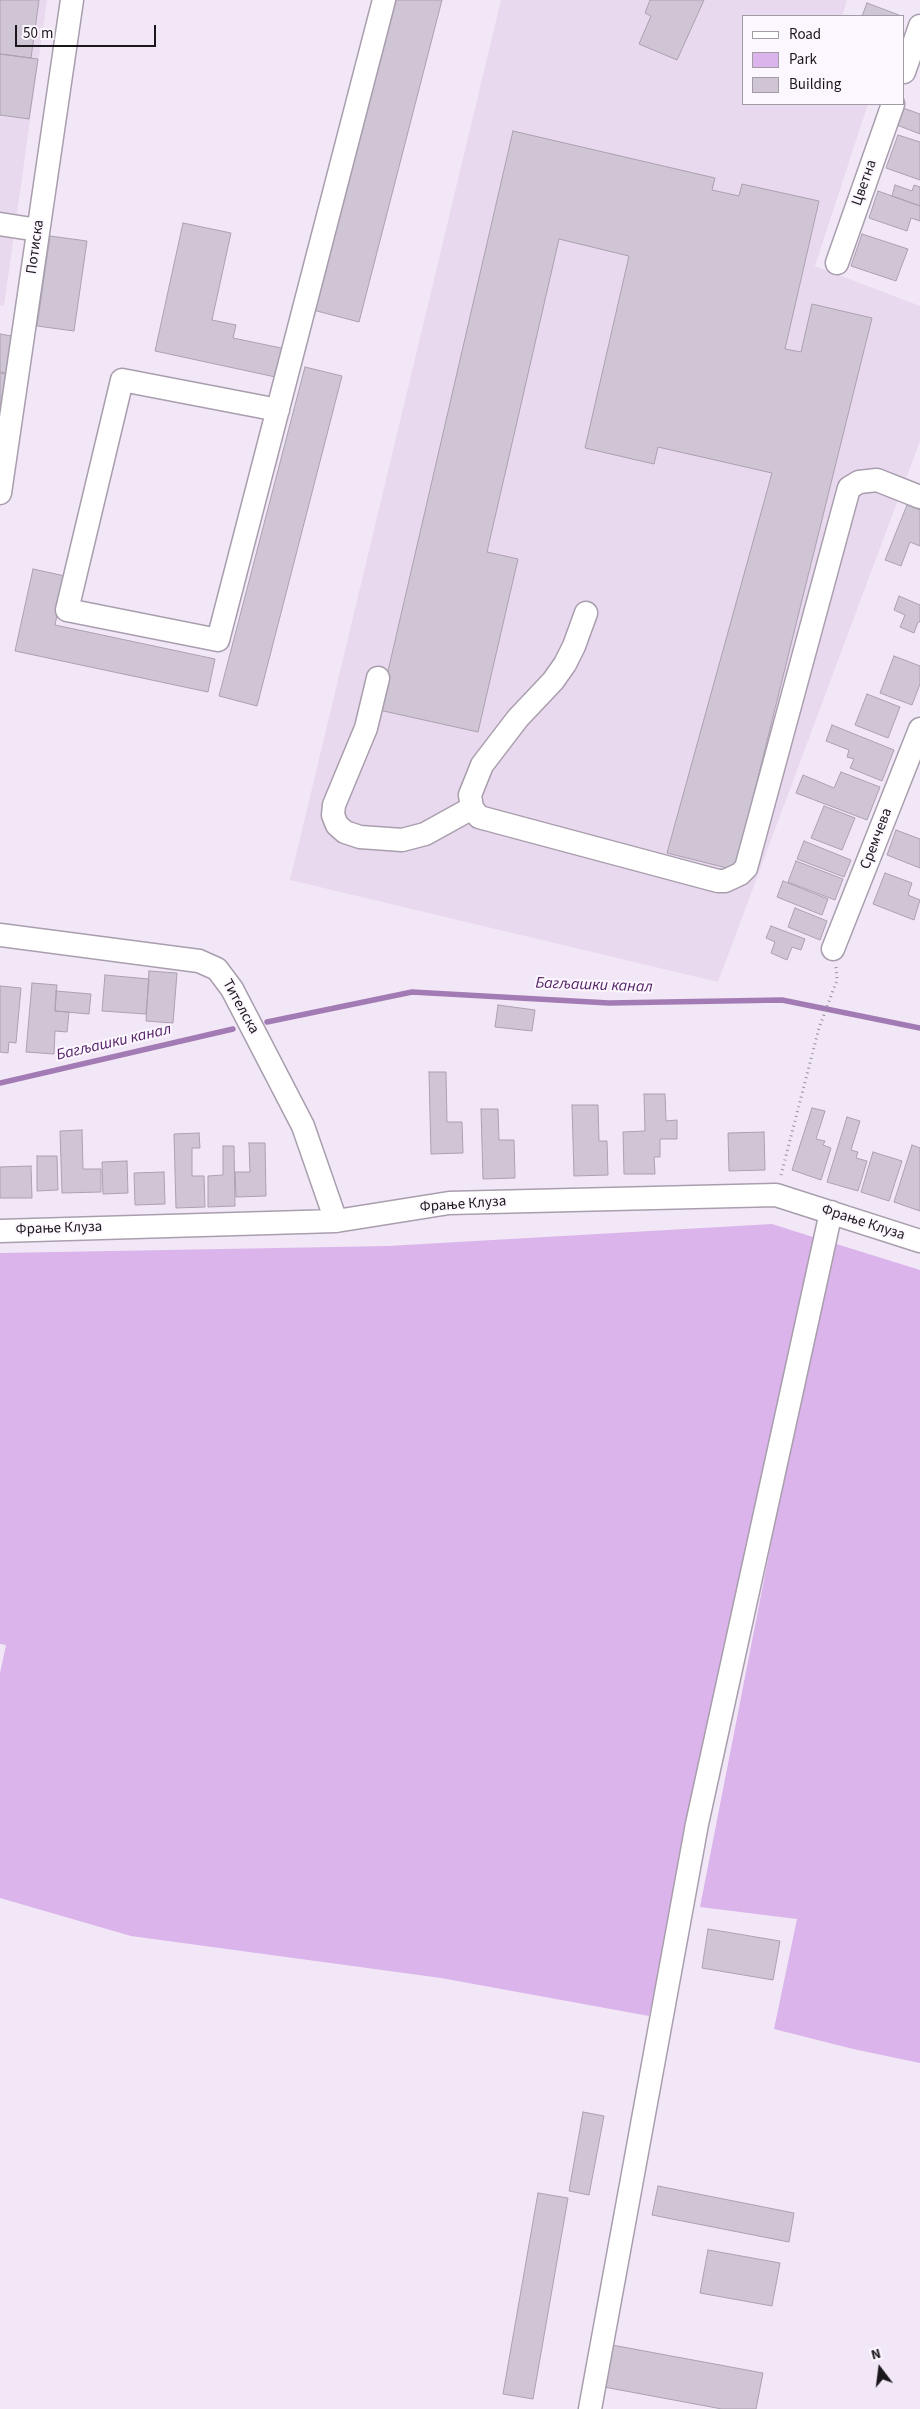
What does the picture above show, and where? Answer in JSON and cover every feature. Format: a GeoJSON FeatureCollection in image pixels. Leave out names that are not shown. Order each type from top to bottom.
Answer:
{"type":"FeatureCollection","features":[{"type":"Feature","properties":{"kind":"street","name":"Потиска"},"geometry":{"type":"LineString","coordinates":[[0,493],[72,0]]}},
{"type":"Feature","properties":{"kind":"street"},"geometry":{"type":"LineString","coordinates":[[278,410],[122,380],[67,610],[218,640],[278,410],[384,0]]}},
{"type":"Feature","properties":{"kind":"street"},"geometry":{"type":"LineString","coordinates":[[905,69],[920,26]]}},
{"type":"Feature","properties":{"kind":"street","name":"Цветна"},"geometry":{"type":"LineString","coordinates":[[837,263],[893,105]]}},
{"type":"Feature","properties":{"kind":"street"},"geometry":{"type":"LineString","coordinates":[[0,224],[38,230]]}},
{"type":"Feature","properties":{"kind":"street"},"geometry":{"type":"LineString","coordinates":[[586,613],[565,664],[544,691],[518,718],[482,765],[470,795],[472,808],[479,817],[718,881],[725,881],[740,874],[746,868],[849,488],[860,482],[877,480],[917,496]]}},
{"type":"Feature","properties":{"kind":"street"},"geometry":{"type":"LineString","coordinates":[[378,678],[366,728],[334,805],[333,815],[337,825],[345,832],[360,837],[402,840],[425,834],[472,808]]}},
{"type":"Feature","properties":{"kind":"street","name":"Сремчева"},"geometry":{"type":"LineString","coordinates":[[834,949],[920,728]]}},
{"type":"Feature","properties":{"kind":"street","name":"Тителска"},"geometry":{"type":"LineString","coordinates":[[0,936],[199,961],[217,969],[232,988],[303,1126],[336,1220]]}},
{"type":"Feature","properties":{"kind":"street","name":"Фрање Клуза"},"geometry":{"type":"LineString","coordinates":[[0,1231],[336,1220],[449,1203],[776,1195],[920,1241]]}},
{"type":"Feature","properties":{"kind":"street"},"geometry":{"type":"LineString","coordinates":[[590,2409],[696,1824],[831,1212]]}},
{"type":"Feature","properties":{"kind":"path"},"geometry":{"type":"LineString","coordinates":[[776,1195],[819,1028],[837,980]]}},
{"type":"Feature","properties":{"kind":"shaded area"},"geometry":{"type":"Polygon","coordinates":[[[0,0],[47,0],[4,306],[0,305],[0,0]]]}},
{"type":"Feature","properties":{"kind":"shaded area"},"geometry":{"type":"Polygon","coordinates":[[[501,0],[847,0],[842,15],[742,15],[742,105],[868,105],[815,266],[920,306],[920,441],[718,982],[290,880],[501,0]]]}},
{"type":"Feature","properties":{"kind":"green space"},"geometry":{"type":"Polygon","coordinates":[[[772,1224],[816,1238],[649,2016],[441,1978],[131,1936],[0,1898],[0,1673],[6,1645],[0,1644],[0,1253],[388,1246],[772,1224]]]}},
{"type":"Feature","properties":{"kind":"green space"},"geometry":{"type":"Polygon","coordinates":[[[830,1242],[920,1270],[920,2063],[853,2049],[774,2029],[797,1919],[700,1907],[830,1242]]]}},
{"type":"Feature","properties":{"kind":"building"},"geometry":{"type":"Polygon","coordinates":[[[0,0],[39,0],[31,58],[0,54],[0,0]]]}},
{"type":"Feature","properties":{"kind":"building"},"geometry":{"type":"Polygon","coordinates":[[[394,0],[442,0],[359,322],[313,310],[394,0]]]}},
{"type":"Feature","properties":{"kind":"building"},"geometry":{"type":"Polygon","coordinates":[[[650,0],[704,0],[677,60],[639,44],[651,16],[645,13],[650,0]]]}},
{"type":"Feature","properties":{"kind":"building"},"geometry":{"type":"Polygon","coordinates":[[[867,3],[899,15],[862,15],[867,3]]]}},
{"type":"Feature","properties":{"kind":"building"},"geometry":{"type":"Polygon","coordinates":[[[0,54],[38,59],[29,119],[0,115],[0,54]]]}},
{"type":"Feature","properties":{"kind":"building"},"geometry":{"type":"Polygon","coordinates":[[[903,108],[920,114],[920,134],[897,125],[903,108]]]}},
{"type":"Feature","properties":{"kind":"building"},"geometry":{"type":"Polygon","coordinates":[[[513,131],[715,178],[712,190],[739,196],[742,184],[819,201],[785,349],[801,352],[812,304],[872,318],[735,870],[667,853],[772,473],[658,447],[654,464],[585,448],[629,256],[559,239],[487,552],[518,559],[478,732],[379,710],[513,131]]]}},
{"type":"Feature","properties":{"kind":"building"},"geometry":{"type":"Polygon","coordinates":[[[898,135],[920,142],[920,180],[886,168],[898,135]]]}},
{"type":"Feature","properties":{"kind":"building"},"geometry":{"type":"Polygon","coordinates":[[[895,185],[912,191],[914,185],[920,187],[920,206],[892,196],[895,185]]]}},
{"type":"Feature","properties":{"kind":"building"},"geometry":{"type":"Polygon","coordinates":[[[878,191],[920,206],[920,221],[911,218],[907,231],[869,218],[878,191]]]}},
{"type":"Feature","properties":{"kind":"building"},"geometry":{"type":"Polygon","coordinates":[[[183,223],[231,233],[212,320],[236,325],[233,338],[286,349],[280,378],[155,351],[183,223]]]}},
{"type":"Feature","properties":{"kind":"building"},"geometry":{"type":"Polygon","coordinates":[[[862,234],[908,249],[896,281],[851,266],[862,234]]]}},
{"type":"Feature","properties":{"kind":"building"},"geometry":{"type":"Polygon","coordinates":[[[50,236],[87,241],[74,331],[37,326],[50,236]]]}},
{"type":"Feature","properties":{"kind":"building"},"geometry":{"type":"Polygon","coordinates":[[[0,334],[12,336],[6,373],[0,372],[0,334]]]}},
{"type":"Feature","properties":{"kind":"building"},"geometry":{"type":"Polygon","coordinates":[[[305,367],[342,376],[257,706],[219,696],[305,367]]]}},
{"type":"Feature","properties":{"kind":"building"},"geometry":{"type":"Polygon","coordinates":[[[0,373],[6,374],[1,405],[0,405],[0,373]]]}},
{"type":"Feature","properties":{"kind":"building"},"geometry":{"type":"Polygon","coordinates":[[[907,505],[920,510],[920,546],[910,542],[901,566],[885,560],[907,505]]]}},
{"type":"Feature","properties":{"kind":"building"},"geometry":{"type":"Polygon","coordinates":[[[33,569],[65,576],[55,625],[215,659],[208,692],[15,651],[33,569]]]}},
{"type":"Feature","properties":{"kind":"building"},"geometry":{"type":"Polygon","coordinates":[[[899,596],[920,605],[920,622],[918,622],[914,633],[900,627],[905,615],[894,610],[899,596]]]}},
{"type":"Feature","properties":{"kind":"building"},"geometry":{"type":"Polygon","coordinates":[[[894,656],[920,666],[920,684],[912,705],[880,693],[894,656]]]}},
{"type":"Feature","properties":{"kind":"building"},"geometry":{"type":"Polygon","coordinates":[[[867,694],[900,707],[888,738],[855,725],[867,694]]]}},
{"type":"Feature","properties":{"kind":"building"},"geometry":{"type":"Polygon","coordinates":[[[832,725],[894,750],[882,781],[850,768],[854,759],[847,757],[849,750],[826,741],[832,725]]]}},
{"type":"Feature","properties":{"kind":"building"},"geometry":{"type":"Polygon","coordinates":[[[841,772],[880,787],[867,820],[796,793],[803,775],[834,788],[841,772]]]}},
{"type":"Feature","properties":{"kind":"building"},"geometry":{"type":"Polygon","coordinates":[[[824,806],[855,818],[842,850],[811,838],[824,806]]]}},
{"type":"Feature","properties":{"kind":"building"},"geometry":{"type":"Polygon","coordinates":[[[896,830],[920,839],[920,868],[887,855],[896,830]]]}},
{"type":"Feature","properties":{"kind":"building"},"geometry":{"type":"Polygon","coordinates":[[[804,841],[851,860],[844,877],[797,859],[804,841]]]}},
{"type":"Feature","properties":{"kind":"building"},"geometry":{"type":"Polygon","coordinates":[[[796,861],[843,879],[835,900],[788,882],[796,861]]]}},
{"type":"Feature","properties":{"kind":"building"},"geometry":{"type":"Polygon","coordinates":[[[885,873],[912,883],[908,895],[920,900],[914,920],[873,904],[885,873]]]}},
{"type":"Feature","properties":{"kind":"building"},"geometry":{"type":"Polygon","coordinates":[[[783,881],[828,899],[822,915],[777,897],[783,881]]]}},
{"type":"Feature","properties":{"kind":"building"},"geometry":{"type":"Polygon","coordinates":[[[795,908],[827,921],[820,940],[788,927],[795,908]]]}},
{"type":"Feature","properties":{"kind":"building"},"geometry":{"type":"Polygon","coordinates":[[[771,926],[805,939],[801,950],[792,947],[787,960],[771,953],[775,942],[766,938],[771,926]]]}},
{"type":"Feature","properties":{"kind":"building"},"geometry":{"type":"Polygon","coordinates":[[[149,971],[177,973],[173,1023],[146,1021],[149,971]]]}},
{"type":"Feature","properties":{"kind":"building"},"geometry":{"type":"Polygon","coordinates":[[[105,975],[149,979],[146,1014],[102,1011],[105,975]]]}},
{"type":"Feature","properties":{"kind":"building"},"geometry":{"type":"Polygon","coordinates":[[[32,983],[57,985],[55,1011],[69,1012],[67,1032],[55,1031],[54,1054],[26,1052],[32,983]]]}},
{"type":"Feature","properties":{"kind":"building"},"geometry":{"type":"Polygon","coordinates":[[[0,986],[21,988],[16,1043],[9,1042],[8,1053],[0,1052],[0,986]]]}},
{"type":"Feature","properties":{"kind":"building"},"geometry":{"type":"Polygon","coordinates":[[[56,991],[91,994],[89,1014],[55,1011],[56,991]]]}},
{"type":"Feature","properties":{"kind":"building"},"geometry":{"type":"Polygon","coordinates":[[[498,1005],[535,1010],[532,1031],[495,1027],[498,1005]]]}},
{"type":"Feature","properties":{"kind":"building"},"geometry":{"type":"Polygon","coordinates":[[[429,1072],[446,1072],[447,1122],[462,1122],[463,1153],[431,1154],[429,1072]]]}},
{"type":"Feature","properties":{"kind":"building"},"geometry":{"type":"Polygon","coordinates":[[[644,1094],[665,1094],[666,1121],[677,1120],[677,1139],[660,1139],[660,1157],[654,1157],[655,1174],[624,1174],[623,1132],[645,1131],[644,1094]]]}},
{"type":"Feature","properties":{"kind":"building"},"geometry":{"type":"Polygon","coordinates":[[[572,1105],[598,1105],[599,1141],[607,1141],[608,1175],[574,1176],[572,1105]]]}},
{"type":"Feature","properties":{"kind":"building"},"geometry":{"type":"Polygon","coordinates":[[[812,1108],[825,1111],[816,1139],[825,1141],[823,1145],[831,1148],[821,1180],[792,1170],[812,1108]]]}},
{"type":"Feature","properties":{"kind":"building"},"geometry":{"type":"Polygon","coordinates":[[[481,1109],[498,1109],[499,1140],[514,1140],[515,1178],[483,1179],[481,1109]]]}},
{"type":"Feature","properties":{"kind":"building"},"geometry":{"type":"Polygon","coordinates":[[[847,1117],[860,1121],[851,1150],[858,1152],[856,1158],[867,1161],[858,1191],[827,1182],[847,1117]]]}},
{"type":"Feature","properties":{"kind":"building"},"geometry":{"type":"Polygon","coordinates":[[[82,1130],[83,1169],[101,1169],[101,1192],[62,1193],[60,1131],[82,1130]]]}},
{"type":"Feature","properties":{"kind":"building"},"geometry":{"type":"Polygon","coordinates":[[[764,1132],[765,1170],[729,1171],[728,1133],[764,1132]]]}},
{"type":"Feature","properties":{"kind":"building"},"geometry":{"type":"Polygon","coordinates":[[[199,1133],[200,1148],[192,1148],[192,1176],[204,1176],[205,1207],[176,1208],[174,1134],[199,1133]]]}},
{"type":"Feature","properties":{"kind":"building"},"geometry":{"type":"Polygon","coordinates":[[[249,1143],[265,1143],[266,1196],[236,1197],[235,1172],[250,1172],[249,1143]]]}},
{"type":"Feature","properties":{"kind":"building"},"geometry":{"type":"Polygon","coordinates":[[[912,1145],[920,1148],[920,1211],[894,1202],[912,1145]]]}},
{"type":"Feature","properties":{"kind":"building"},"geometry":{"type":"Polygon","coordinates":[[[223,1146],[234,1146],[235,1206],[208,1207],[208,1176],[223,1175],[223,1146]]]}},
{"type":"Feature","properties":{"kind":"building"},"geometry":{"type":"Polygon","coordinates":[[[873,1152],[902,1161],[889,1201],[861,1192],[873,1152]]]}},
{"type":"Feature","properties":{"kind":"building"},"geometry":{"type":"Polygon","coordinates":[[[37,1156],[57,1156],[58,1190],[37,1191],[37,1156]]]}},
{"type":"Feature","properties":{"kind":"building"},"geometry":{"type":"Polygon","coordinates":[[[127,1161],[128,1193],[103,1194],[102,1162],[127,1161]]]}},
{"type":"Feature","properties":{"kind":"building"},"geometry":{"type":"Polygon","coordinates":[[[31,1166],[32,1198],[0,1198],[0,1167],[31,1166]]]}},
{"type":"Feature","properties":{"kind":"building"},"geometry":{"type":"Polygon","coordinates":[[[164,1172],[165,1204],[135,1205],[134,1173],[164,1172]]]}},
{"type":"Feature","properties":{"kind":"building"},"geometry":{"type":"Polygon","coordinates":[[[708,1929],[780,1941],[773,1980],[702,1968],[708,1929]]]}},
{"type":"Feature","properties":{"kind":"building"},"geometry":{"type":"Polygon","coordinates":[[[583,2112],[604,2116],[589,2195],[569,2191],[583,2112]]]}},
{"type":"Feature","properties":{"kind":"building"},"geometry":{"type":"Polygon","coordinates":[[[658,2186],[794,2213],[789,2242],[652,2215],[658,2186]]]}},
{"type":"Feature","properties":{"kind":"building"},"geometry":{"type":"Polygon","coordinates":[[[538,2193],[568,2198],[533,2399],[503,2394],[538,2193]]]}},
{"type":"Feature","properties":{"kind":"building"},"geometry":{"type":"Polygon","coordinates":[[[708,2250],[780,2263],[772,2306],[700,2293],[708,2250]]]}},
{"type":"Feature","properties":{"kind":"building"},"geometry":{"type":"Polygon","coordinates":[[[612,2345],[763,2373],[756,2409],[722,2409],[604,2387],[612,2345]]]}},
{"type":"Feature","properties":{"kind":"waterway","name":"Багљашки канал"},"geometry":{"type":"LineString","coordinates":[[267,1022],[412,992],[609,1003],[782,1000],[920,1028]]}},
{"type":"Feature","properties":{"kind":"waterway","name":"Багљашки канал"},"geometry":{"type":"LineString","coordinates":[[0,1083],[233,1029]]}}]}
